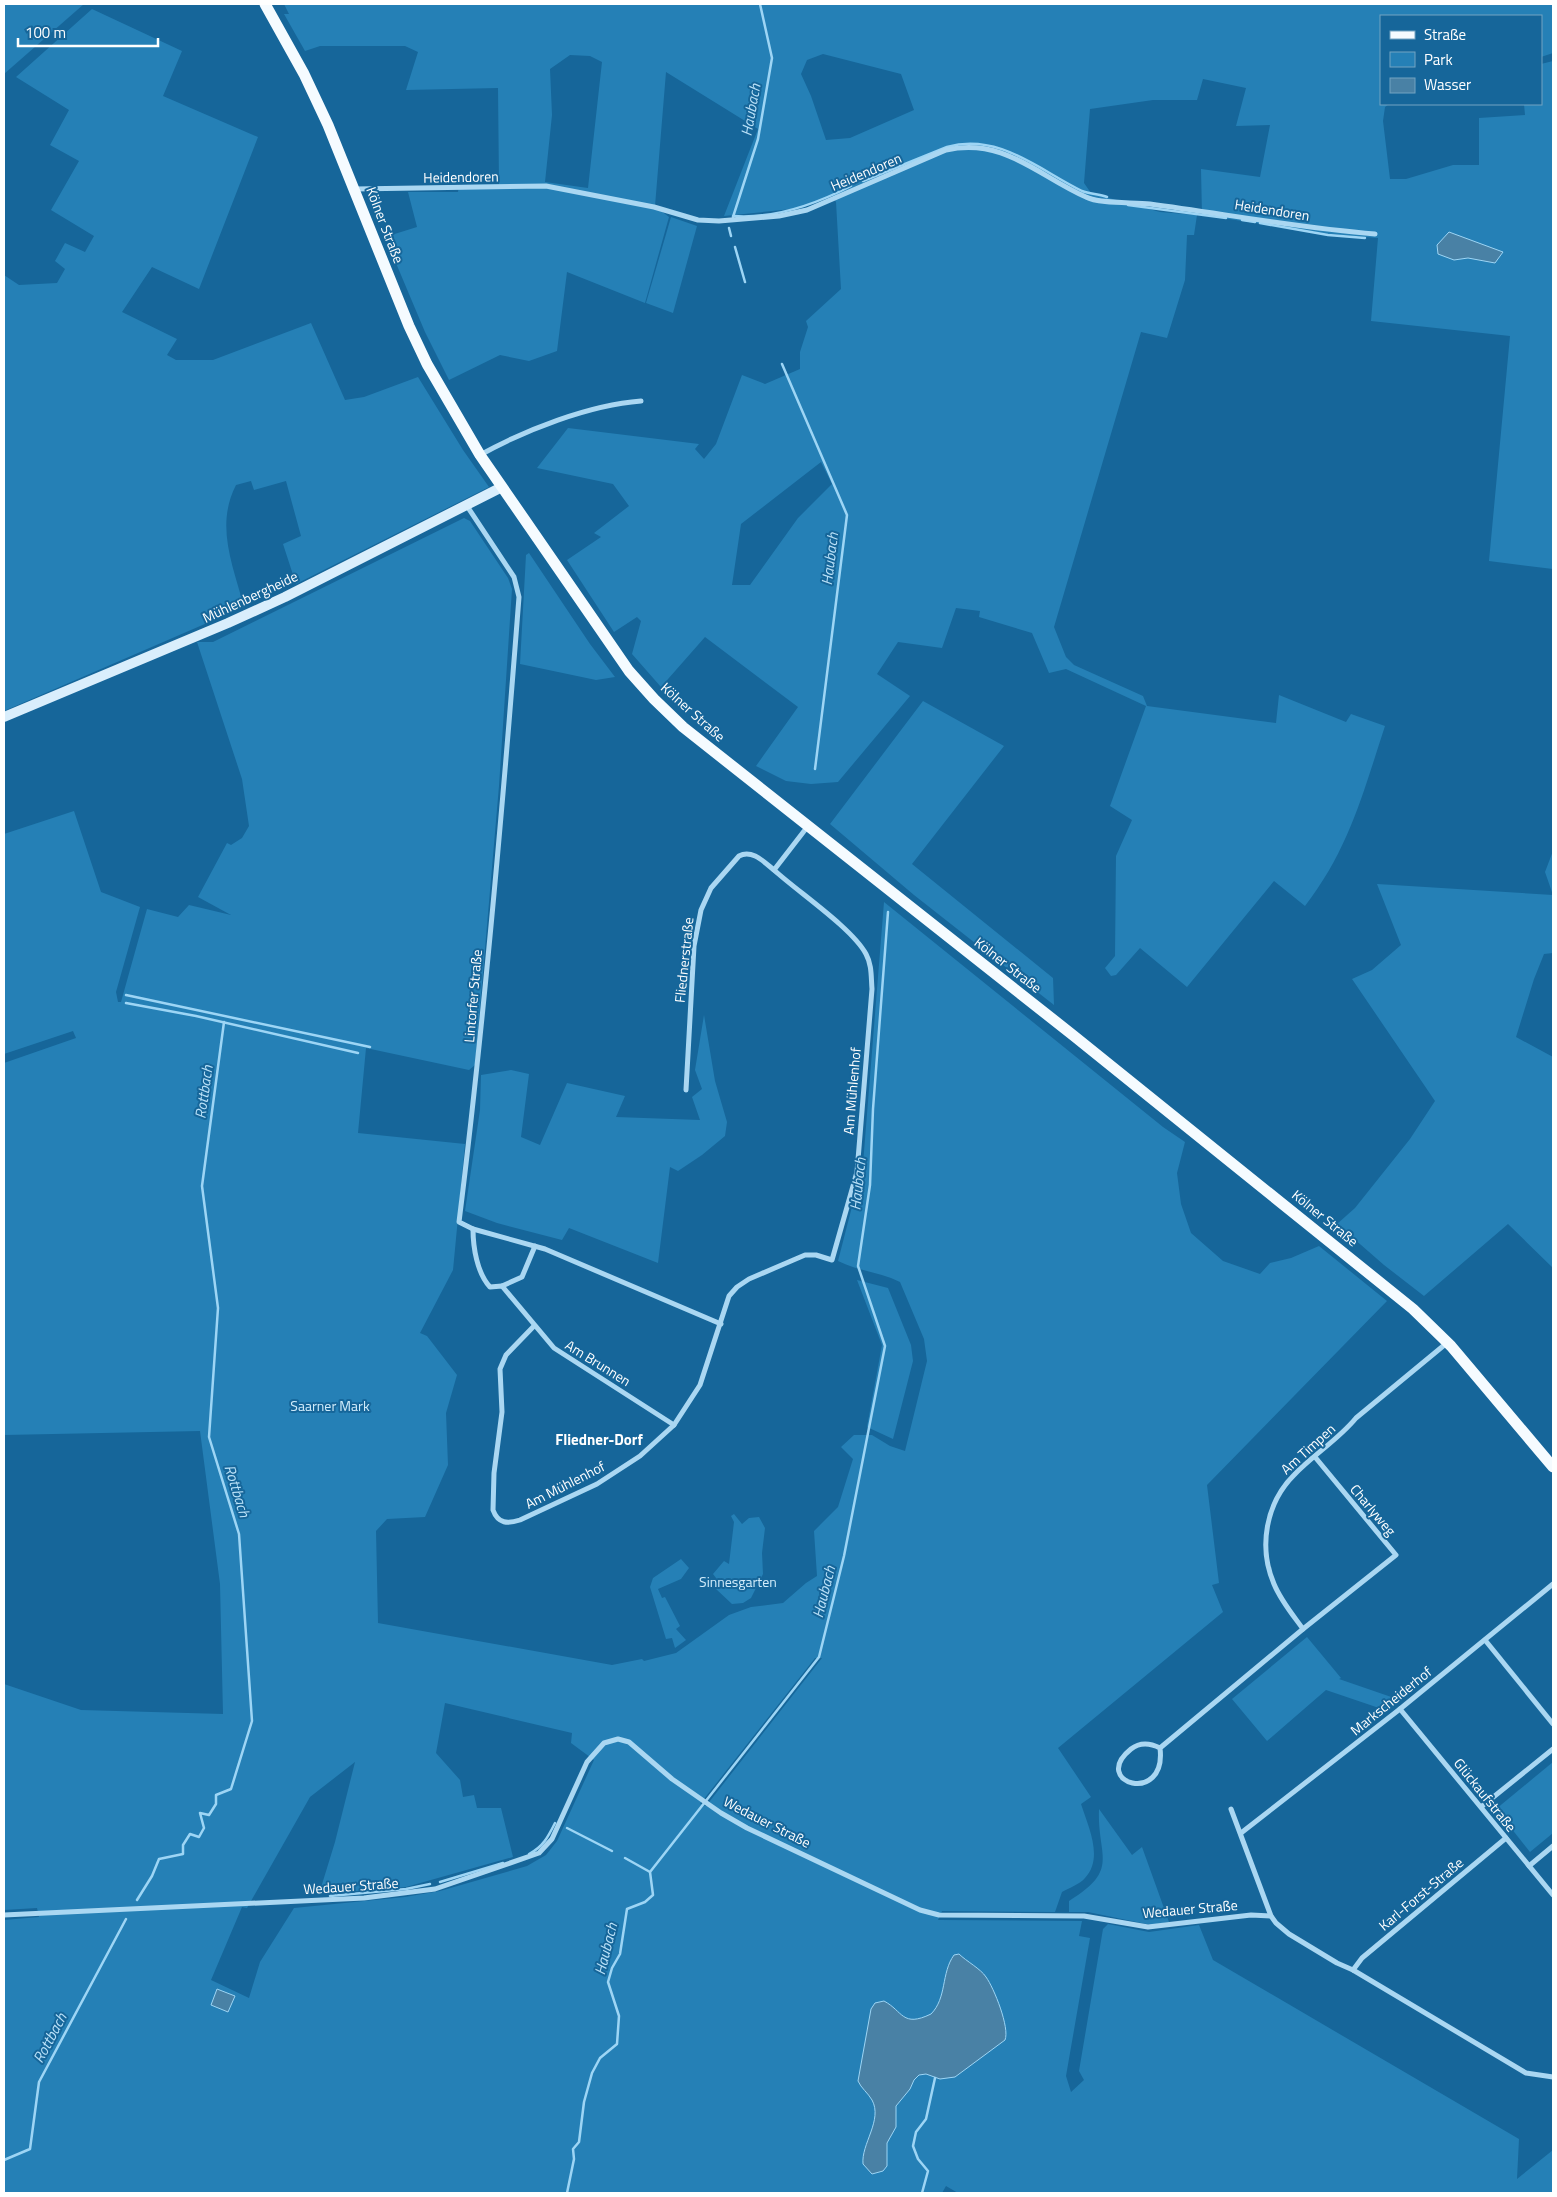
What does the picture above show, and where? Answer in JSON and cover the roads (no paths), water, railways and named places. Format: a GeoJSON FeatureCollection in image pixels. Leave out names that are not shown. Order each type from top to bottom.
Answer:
{"type":"FeatureCollection","features":[{"type":"Feature","properties":{"kind":"main road","name":"Kölner Straße"},"geometry":{"type":"LineString","coordinates":[[265,4],[308,82],[355,189],[409,326],[427,364],[480,455],[624,665],[654,700],[683,727],[1413,1309],[1448,1342],[1553,1467]]}},
{"type":"Feature","properties":{"kind":"street","name":"Heidendoren"},"geometry":{"type":"LineString","coordinates":[[355,189],[546,186],[654,207],[698,220],[719,221],[779,216],[807,210],[946,150],[967,146],[998,151],[1020,160],[1087,198],[1140,203],[1327,230],[1375,234]]}},
{"type":"Feature","properties":{"kind":"street"},"geometry":{"type":"LineString","coordinates":[[480,455],[532,429],[617,403],[641,401]]}},
{"type":"Feature","properties":{"kind":"street","name":"Mühlenbergheide"},"geometry":{"type":"LineString","coordinates":[[4,718],[228,623],[502,487]]}},
{"type":"Feature","properties":{"kind":"street","name":"Lintorfer Straße"},"geometry":{"type":"LineString","coordinates":[[467,506],[514,577],[519,596],[492,924],[477,1078],[459,1222],[473,1229]]}},
{"type":"Feature","properties":{"kind":"street"},"geometry":{"type":"LineString","coordinates":[[774,870],[808,825]]}},
{"type":"Feature","properties":{"kind":"street","name":"Fliednerstraße"},"geometry":{"type":"LineString","coordinates":[[686,1090],[694,946],[701,910],[711,888],[743,853],[752,854],[774,870]]}},
{"type":"Feature","properties":{"kind":"street","name":"Am Mühlenhof"},"geometry":{"type":"LineString","coordinates":[[534,1326],[506,1355],[500,1369],[502,1412],[494,1473],[493,1510],[498,1520],[511,1523],[552,1507],[597,1484],[640,1456],[674,1425],[700,1385],[730,1296],[737,1287],[750,1279],[805,1255],[816,1255],[832,1260],[857,1172],[872,989],[871,967],[862,948],[845,930],[774,870]]}},
{"type":"Feature","properties":{"kind":"street"},"geometry":{"type":"LineString","coordinates":[[473,1229],[535,1246],[721,1324]]}},
{"type":"Feature","properties":{"kind":"street","name":"Am Brunnen"},"geometry":{"type":"LineString","coordinates":[[473,1229],[473,1246],[485,1282],[490,1287],[502,1286],[534,1326],[563,1355],[645,1404],[674,1425]]}},
{"type":"Feature","properties":{"kind":"street"},"geometry":{"type":"LineString","coordinates":[[502,1286],[522,1277],[535,1246]]}},
{"type":"Feature","properties":{"kind":"street","name":"Am Timpen"},"geometry":{"type":"LineString","coordinates":[[1303,1629],[1282,1600],[1273,1584],[1268,1568],[1266,1537],[1272,1510],[1285,1484],[1347,1430],[1356,1418],[1448,1342]]}},
{"type":"Feature","properties":{"kind":"street","name":"Charlyweg"},"geometry":{"type":"LineString","coordinates":[[1303,1629],[1396,1555],[1315,1457]]}},
{"type":"Feature","properties":{"kind":"street","name":"Markscheiderhof"},"geometry":{"type":"LineString","coordinates":[[1241,1833],[1400,1709],[1553,1584]]}},
{"type":"Feature","properties":{"kind":"street"},"geometry":{"type":"LineString","coordinates":[[1160,1748],[1303,1629]]}},
{"type":"Feature","properties":{"kind":"street"},"geometry":{"type":"LineString","coordinates":[[1485,1640],[1553,1724]]}},
{"type":"Feature","properties":{"kind":"street","name":"Glückaufstraße"},"geometry":{"type":"LineString","coordinates":[[1400,1709],[1553,1895]]}},
{"type":"Feature","properties":{"kind":"street","name":"Wedauer Straße"},"geometry":{"type":"LineString","coordinates":[[4,1915],[364,1898],[436,1889],[539,1854],[552,1839],[587,1762],[604,1743],[618,1739],[629,1742],[672,1779],[746,1828],[920,1910],[939,1915],[1084,1916],[1148,1928],[1251,1915],[1272,1916]]}},
{"type":"Feature","properties":{"kind":"street"},"geometry":{"type":"LineString","coordinates":[[1148,1744],[1160,1748],[1161,1766],[1158,1771],[1145,1782],[1127,1783],[1120,1774],[1119,1768],[1123,1756],[1135,1746],[1148,1744]]}},
{"type":"Feature","properties":{"kind":"street"},"geometry":{"type":"LineString","coordinates":[[1481,1807],[1553,1749]]}},
{"type":"Feature","properties":{"kind":"street"},"geometry":{"type":"LineString","coordinates":[[1231,1809],[1272,1916],[1289,1934],[1526,2073],[1553,2077]]}},
{"type":"Feature","properties":{"kind":"street","name":"Karl-Forst-Straße"},"geometry":{"type":"LineString","coordinates":[[1353,1970],[1362,1958],[1506,1838]]}},
{"type":"Feature","properties":{"kind":"street"},"geometry":{"type":"LineString","coordinates":[[1529,1866],[1553,1846]]}},
{"type":"Feature","properties":{"kind":"water"},"geometry":{"type":"Polygon","coordinates":[[[1449,232],[1503,252],[1495,263],[1468,258],[1454,260],[1438,254],[1437,245],[1449,232]]]}},
{"type":"Feature","properties":{"kind":"water"},"geometry":{"type":"Polygon","coordinates":[[[959,1954],[981,1971],[989,1982],[1003,2018],[1006,2034],[1005,2040],[955,2077],[940,2079],[926,2074],[919,2075],[914,2080],[910,2089],[896,2106],[896,2127],[887,2143],[887,2166],[883,2171],[872,2174],[863,2164],[863,2156],[875,2116],[875,2108],[872,2100],[858,2081],[871,2009],[875,2003],[884,2001],[908,2019],[921,2018],[931,2014],[940,2001],[950,1962],[954,1955],[959,1954]]]}},
{"type":"Feature","properties":{"kind":"water"},"geometry":{"type":"Polygon","coordinates":[[[217,1989],[235,1996],[228,2012],[211,2005],[217,1989]]]}},
{"type":"Feature","properties":{"kind":"waterway","name":"Haubach"},"geometry":{"type":"LineString","coordinates":[[733,217],[758,139],[772,58],[760,4]]}},
{"type":"Feature","properties":{"kind":"waterway"},"geometry":{"type":"LineString","coordinates":[[863,181],[947,147],[966,144],[984,145],[1018,156],[1082,191],[1107,197]]}},
{"type":"Feature","properties":{"kind":"waterway"},"geometry":{"type":"LineString","coordinates":[[733,216],[779,213],[824,199],[851,186]]}},
{"type":"Feature","properties":{"kind":"waterway"},"geometry":{"type":"LineString","coordinates":[[1128,205],[1226,218]]}},
{"type":"Feature","properties":{"kind":"waterway"},"geometry":{"type":"LineString","coordinates":[[1242,220],[1255,222]]}},
{"type":"Feature","properties":{"kind":"waterway"},"geometry":{"type":"LineString","coordinates":[[1260,223],[1328,235],[1365,238]]}},
{"type":"Feature","properties":{"kind":"waterway","name":"Haubach"},"geometry":{"type":"LineString","coordinates":[[729,228],[731,236]]}},
{"type":"Feature","properties":{"kind":"waterway","name":"Haubach"},"geometry":{"type":"LineString","coordinates":[[735,247],[745,282]]}},
{"type":"Feature","properties":{"kind":"waterway","name":"Haubach"},"geometry":{"type":"LineString","coordinates":[[782,364],[847,515],[815,769]]}},
{"type":"Feature","properties":{"kind":"waterway","name":"Haubach"},"geometry":{"type":"LineString","coordinates":[[567,2193],[574,2159],[573,2149],[579,2142],[584,2102],[592,2073],[600,2058],[617,2044],[619,2016],[608,1982],[612,1968],[620,1954],[627,1909],[645,1902],[653,1895],[650,1872],[819,1657],[844,1556],[885,1346],[858,1266],[870,1185],[873,1109],[888,912]]}},
{"type":"Feature","properties":{"kind":"waterway"},"geometry":{"type":"LineString","coordinates":[[126,995],[370,1047]]}},
{"type":"Feature","properties":{"kind":"waterway"},"geometry":{"type":"LineString","coordinates":[[126,1003],[196,1016],[358,1053]]}},
{"type":"Feature","properties":{"kind":"waterway","name":"Rottbach"},"geometry":{"type":"LineString","coordinates":[[137,1900],[152,1876],[159,1859],[183,1854],[183,1845],[190,1834],[199,1837],[204,1828],[200,1813],[209,1815],[216,1804],[216,1795],[231,1789],[252,1721],[239,1534],[209,1437],[218,1308],[202,1186],[224,1022]]}},
{"type":"Feature","properties":{"kind":"waterway"},"geometry":{"type":"LineString","coordinates":[[529,1854],[545,1841],[555,1823]]}},
{"type":"Feature","properties":{"kind":"waterway"},"geometry":{"type":"LineString","coordinates":[[567,1828],[612,1851]]}},
{"type":"Feature","properties":{"kind":"waterway"},"geometry":{"type":"LineString","coordinates":[[625,1858],[650,1872]]}},
{"type":"Feature","properties":{"kind":"waterway"},"geometry":{"type":"LineString","coordinates":[[440,1882],[503,1863]]}},
{"type":"Feature","properties":{"kind":"waterway"},"geometry":{"type":"LineString","coordinates":[[330,1896],[406,1889],[430,1884]]}},
{"type":"Feature","properties":{"kind":"waterway","name":"Rottbach"},"geometry":{"type":"LineString","coordinates":[[4,2160],[30,2149],[39,2082],[126,1919]]}},
{"type":"Feature","properties":{"kind":"waterway"},"geometry":{"type":"LineString","coordinates":[[922,2193],[928,2171],[918,2159],[913,2146],[916,2132],[926,2119],[935,2078]]}},
{"type":"Feature","properties":{"kind":"district","name":"Fliedner-Dorf"},"geometry":{"type":"Point","coordinates":[599,1440]}},
{"type":"Feature","properties":{"kind":"park label","name":"Saarner Mark"},"geometry":{"type":"Point","coordinates":[330,1406]}},
{"type":"Feature","properties":{"kind":"park label","name":"Sinnesgarten"},"geometry":{"type":"Point","coordinates":[738,1582]}}]}
